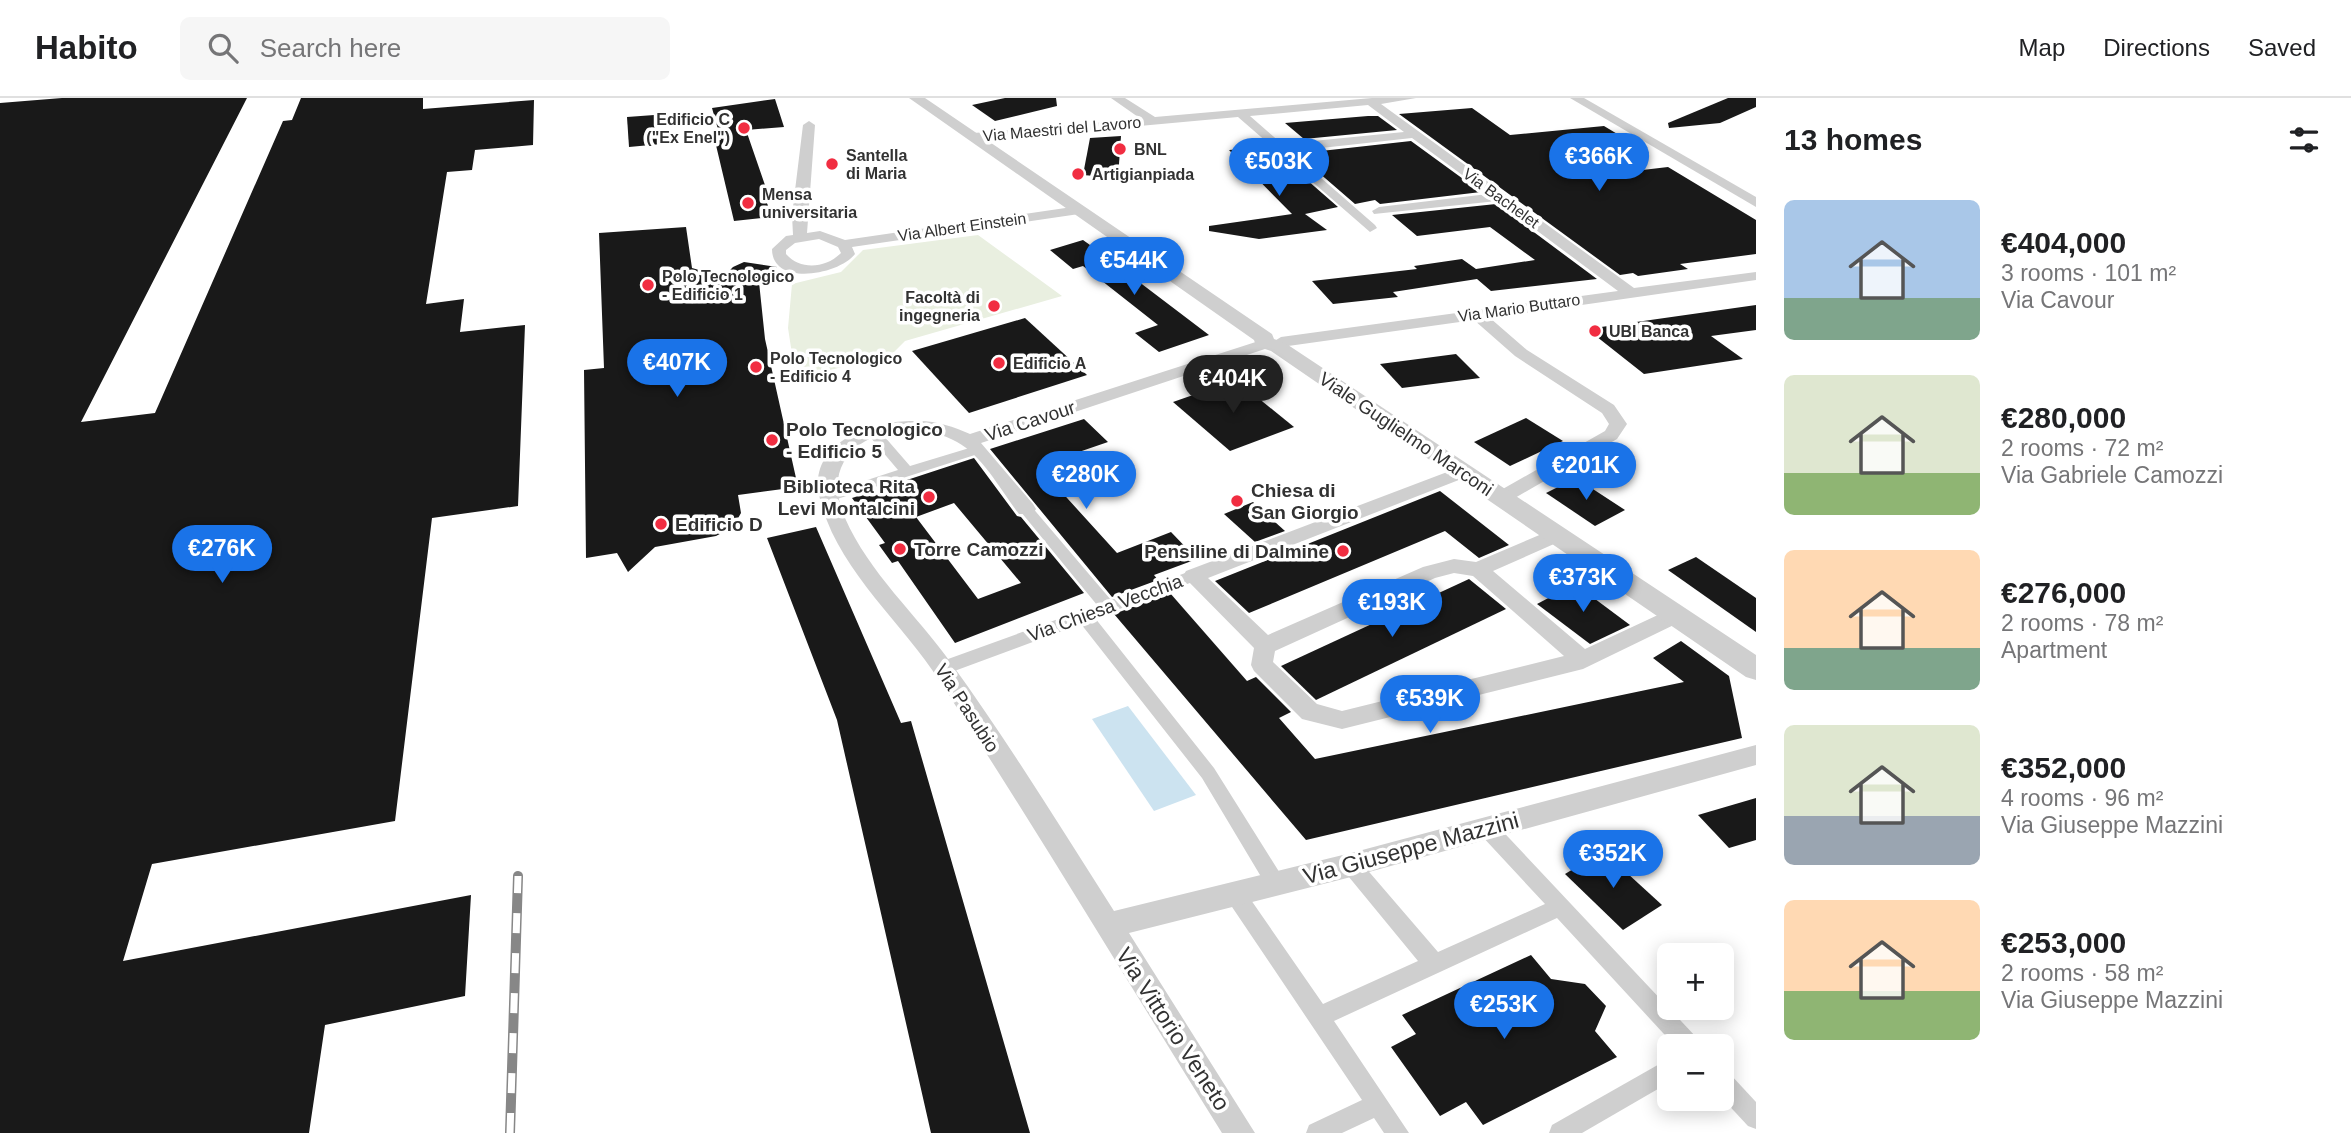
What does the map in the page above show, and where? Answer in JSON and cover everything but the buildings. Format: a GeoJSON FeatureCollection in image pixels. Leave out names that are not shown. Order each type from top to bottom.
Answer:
{"type":"FeatureCollection","features":[{"type":"Feature","properties":{"kind":"street","name":"Viale Guglielmo Marconi"},"geometry":{"type":"LineString","coordinates":[[916,98],[1752,668]]}},
{"type":"Feature","properties":{"kind":"street","name":"Via Maestri del Lavoro"},"geometry":{"type":"LineString","coordinates":[[1118,98],[1150,120]]}},
{"type":"Feature","properties":{"kind":"street"},"geometry":{"type":"LineString","coordinates":[[1322,98],[1334,105]]}},
{"type":"Feature","properties":{"kind":"street","name":"Via Maestri del Lavoro"},"geometry":{"type":"LineString","coordinates":[[974,137],[1410,98]]}},
{"type":"Feature","properties":{"kind":"street"},"geometry":{"type":"LineString","coordinates":[[1576,98],[1756,203]]}},
{"type":"Feature","properties":{"kind":"street","name":"Via Bachelet"},"geometry":{"type":"LineString","coordinates":[[1371,102],[1632,294]]}},
{"type":"Feature","properties":{"kind":"street"},"geometry":{"type":"LineString","coordinates":[[1240,113],[1370,228]]}},
{"type":"Feature","properties":{"kind":"street"},"geometry":{"type":"LineString","coordinates":[[800,236],[799,215],[809,125]]}},
{"type":"Feature","properties":{"kind":"street"},"geometry":{"type":"LineString","coordinates":[[1304,146],[1415,134]]}},
{"type":"Feature","properties":{"kind":"street"},"geometry":{"type":"LineString","coordinates":[[1379,211],[1500,197]]}},
{"type":"Feature","properties":{"kind":"street","name":"Via Albert Einstein"},"geometry":{"type":"LineString","coordinates":[[844,244],[1079,211]]}},
{"type":"Feature","properties":{"kind":"street"},"geometry":{"type":"LineString","coordinates":[[820,234],[844,244],[848,254],[837,264],[807,270],[788,265],[779,255],[783,244],[800,236],[820,234]]}},
{"type":"Feature","properties":{"kind":"street","name":"Via Mario Buttaro"},"geometry":{"type":"LineString","coordinates":[[1272,343],[1756,276]]}},
{"type":"Feature","properties":{"kind":"street"},"geometry":{"type":"LineString","coordinates":[[1475,313],[1521,353],[1608,409],[1618,424],[1611,435],[1501,498]]}},
{"type":"Feature","properties":{"kind":"street","name":"Via Cavour"},"geometry":{"type":"LineString","coordinates":[[828,495],[830,472],[835,461],[854,440],[872,431],[914,425],[948,431],[972,446],[1272,343]]}},
{"type":"Feature","properties":{"kind":"street"},"geometry":{"type":"LineString","coordinates":[[872,431],[907,472]]}},
{"type":"Feature","properties":{"kind":"street"},"geometry":{"type":"LineString","coordinates":[[828,495],[907,472],[972,446],[1108,607]]}},
{"type":"Feature","properties":{"kind":"street","name":"Via Chiesa Vecchia"},"geometry":{"type":"LineString","coordinates":[[943,668],[1463,472]]}},
{"type":"Feature","properties":{"kind":"street","name":"Via Pasubio"},"geometry":{"type":"LineString","coordinates":[[828,495],[838,522],[853,548],[943,668],[1106,926]]}},
{"type":"Feature","properties":{"kind":"street"},"geometry":{"type":"LineString","coordinates":[[1265,646],[1430,572],[1454,566],[1478,569],[1556,535]]}},
{"type":"Feature","properties":{"kind":"street"},"geometry":{"type":"LineString","coordinates":[[1478,569],[1583,660]]}},
{"type":"Feature","properties":{"kind":"street"},"geometry":{"type":"LineString","coordinates":[[1193,576],[1265,646]]}},
{"type":"Feature","properties":{"kind":"street"},"geometry":{"type":"LineString","coordinates":[[1265,646],[1262,665],[1270,676],[1310,712],[1342,720],[1583,660],[1675,615]]}},
{"type":"Feature","properties":{"kind":"street"},"geometry":{"type":"LineString","coordinates":[[1084,616],[1212,779],[1276,884]]}},
{"type":"Feature","properties":{"kind":"street","name":"Via Giuseppe Mazzini"},"geometry":{"type":"LineString","coordinates":[[1106,926],[1351,865],[1756,755]]}},
{"type":"Feature","properties":{"kind":"street"},"geometry":{"type":"LineString","coordinates":[[1487,828],[1678,1034]]}},
{"type":"Feature","properties":{"kind":"street"},"geometry":{"type":"LineString","coordinates":[[1351,865],[1434,964]]}},
{"type":"Feature","properties":{"kind":"street"},"geometry":{"type":"LineString","coordinates":[[1235,894],[1398,1133]]}},
{"type":"Feature","properties":{"kind":"street"},"geometry":{"type":"LineString","coordinates":[[1318,1017],[1560,907]]}},
{"type":"Feature","properties":{"kind":"street","name":"Via Vittorio Veneto"},"geometry":{"type":"LineString","coordinates":[[1106,926],[1240,1133]]}},
{"type":"Feature","properties":{"kind":"street"},"geometry":{"type":"LineString","coordinates":[[1560,1133],[1657,1077]]}},
{"type":"Feature","properties":{"kind":"street"},"geometry":{"type":"LineString","coordinates":[[1734,1095],[1756,1118]]}},
{"type":"Feature","properties":{"kind":"street"},"geometry":{"type":"LineString","coordinates":[[1317,1133],[1378,1104]]}},
{"type":"Feature","properties":{"kind":"green space"},"geometry":{"type":"Polygon","coordinates":[[[978,235],[1062,296],[905,341],[894,352],[796,380],[788,328],[792,284],[841,272],[863,250],[978,235]]]}},
{"type":"Feature","properties":{"kind":"water"},"geometry":{"type":"Polygon","coordinates":[[[1128,706],[1196,795],[1154,811],[1092,719],[1128,706]]]}},
{"type":"Feature","properties":{"kind":"railway"},"geometry":{"type":"LineString","coordinates":[[510,1133],[518,876]]}},
{"type":"Feature","properties":{"kind":"place","name":"Edificio C (\"Ex Enel\")"},"geometry":{"type":"Point","coordinates":[744,128]}},
{"type":"Feature","properties":{"kind":"place","name":"BNL"},"geometry":{"type":"Point","coordinates":[1120,149]}},
{"type":"Feature","properties":{"kind":"place","name":"Santella di Maria"},"geometry":{"type":"Point","coordinates":[832,164]}},
{"type":"Feature","properties":{"kind":"place","name":"Artigianpiada"},"geometry":{"type":"Point","coordinates":[1078,174]}},
{"type":"Feature","properties":{"kind":"place","name":"Mensa universitaria"},"geometry":{"type":"Point","coordinates":[748,203]}},
{"type":"Feature","properties":{"kind":"place","name":"Polo Tecnologico - Edificio 1"},"geometry":{"type":"Point","coordinates":[648,285]}},
{"type":"Feature","properties":{"kind":"place","name":"Facoltà di ingegneria"},"geometry":{"type":"Point","coordinates":[994,306]}},
{"type":"Feature","properties":{"kind":"place","name":"UBI Banca"},"geometry":{"type":"Point","coordinates":[1595,331]}},
{"type":"Feature","properties":{"kind":"place","name":"Edificio A"},"geometry":{"type":"Point","coordinates":[999,363]}},
{"type":"Feature","properties":{"kind":"place","name":"Polo Tecnologico - Edificio 4"},"geometry":{"type":"Point","coordinates":[756,367]}},
{"type":"Feature","properties":{"kind":"place","name":"Polo Tecnologico - Edificio 5"},"geometry":{"type":"Point","coordinates":[772,440]}},
{"type":"Feature","properties":{"kind":"place","name":"Biblioteca Rita Levi Montalcini"},"geometry":{"type":"Point","coordinates":[929,497]}},
{"type":"Feature","properties":{"kind":"place","name":"Chiesa di San Giorgio"},"geometry":{"type":"Point","coordinates":[1237,501]}},
{"type":"Feature","properties":{"kind":"place","name":"Edificio D"},"geometry":{"type":"Point","coordinates":[661,524]}},
{"type":"Feature","properties":{"kind":"place","name":"Torre Camozzi"},"geometry":{"type":"Point","coordinates":[900,549]}},
{"type":"Feature","properties":{"kind":"place","name":"Pensiline di Dalmine"},"geometry":{"type":"Point","coordinates":[1343,551]}}]}
